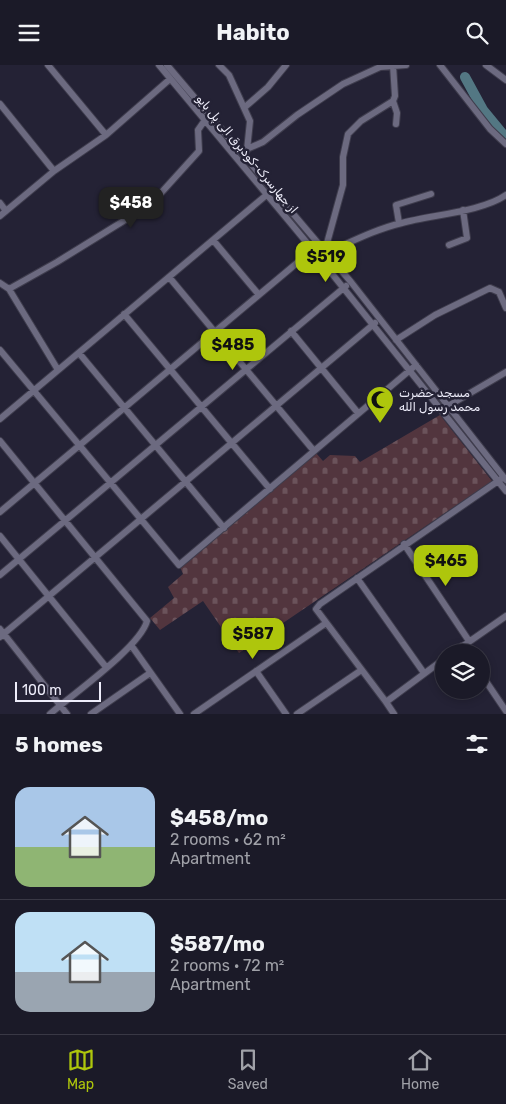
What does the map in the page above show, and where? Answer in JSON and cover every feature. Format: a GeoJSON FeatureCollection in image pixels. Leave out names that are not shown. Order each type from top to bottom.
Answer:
{"type":"FeatureCollection","features":[{"type":"Feature","properties":{"kind":"street"},"geometry":{"type":"LineString","coordinates":[[48,65],[106,135]]}},
{"type":"Feature","properties":{"kind":"street","name":"از جهارسرک-کودبرق الی پل بایو"},"geometry":{"type":"LineString","coordinates":[[159,65],[205,120],[319,245],[350,282],[503,479],[506,491]]}},
{"type":"Feature","properties":{"kind":"street","name":"از جهارسرک-کودبرق الی پل بایو"},"geometry":{"type":"LineString","coordinates":[[167,65],[244,151],[270,192],[343,288],[409,370],[503,479]]}},
{"type":"Feature","properties":{"kind":"street"},"geometry":{"type":"LineString","coordinates":[[219,65],[229,75],[250,121],[244,151]]}},
{"type":"Feature","properties":{"kind":"street"},"geometry":{"type":"LineString","coordinates":[[245,107],[268,87],[286,65]]}},
{"type":"Feature","properties":{"kind":"street"},"geometry":{"type":"LineString","coordinates":[[393,65],[395,95],[393,101],[397,113],[396,124]]}},
{"type":"Feature","properties":{"kind":"street"},"geometry":{"type":"LineString","coordinates":[[244,151],[264,142],[297,115],[343,83],[380,67],[406,65]]}},
{"type":"Feature","properties":{"kind":"street"},"geometry":{"type":"LineString","coordinates":[[440,65],[490,129],[506,144]]}},
{"type":"Feature","properties":{"kind":"street"},"geometry":{"type":"LineString","coordinates":[[491,66],[506,80]]}},
{"type":"Feature","properties":{"kind":"street"},"geometry":{"type":"LineString","coordinates":[[0,216],[54,171],[106,135],[170,79]]}},
{"type":"Feature","properties":{"kind":"street"},"geometry":{"type":"LineString","coordinates":[[326,253],[343,185],[343,157],[348,134],[361,121],[393,101]]}},
{"type":"Feature","properties":{"kind":"street"},"geometry":{"type":"LineString","coordinates":[[0,104],[54,171]]}},
{"type":"Feature","properties":{"kind":"street"},"geometry":{"type":"LineString","coordinates":[[9,289],[65,257],[158,198],[199,151],[198,130],[205,120]]}},
{"type":"Feature","properties":{"kind":"street"},"geometry":{"type":"LineString","coordinates":[[0,419],[270,192]]}},
{"type":"Feature","properties":{"kind":"street"},"geometry":{"type":"LineString","coordinates":[[399,223],[396,205],[431,194]]}},
{"type":"Feature","properties":{"kind":"street"},"geometry":{"type":"LineString","coordinates":[[320,258],[326,253],[399,223],[464,210],[500,199],[506,195]]}},
{"type":"Feature","properties":{"kind":"street"},"geometry":{"type":"LineString","coordinates":[[0,203],[6,211]]}},
{"type":"Feature","properties":{"kind":"street"},"geometry":{"type":"LineString","coordinates":[[449,245],[467,238],[464,210]]}},
{"type":"Feature","properties":{"kind":"street"},"geometry":{"type":"LineString","coordinates":[[213,240],[259,295]]}},
{"type":"Feature","properties":{"kind":"street"},"geometry":{"type":"LineString","coordinates":[[0,512],[319,245]]}},
{"type":"Feature","properties":{"kind":"street"},"geometry":{"type":"LineString","coordinates":[[169,277],[314,451]]}},
{"type":"Feature","properties":{"kind":"street"},"geometry":{"type":"LineString","coordinates":[[0,575],[350,282]]}},
{"type":"Feature","properties":{"kind":"street"},"geometry":{"type":"LineString","coordinates":[[0,283],[9,289],[58,370]]}},
{"type":"Feature","properties":{"kind":"street"},"geometry":{"type":"LineString","coordinates":[[396,340],[435,315],[490,288],[498,292],[506,308]]}},
{"type":"Feature","properties":{"kind":"street"},"geometry":{"type":"LineString","coordinates":[[124,314],[270,489]]}},
{"type":"Feature","properties":{"kind":"street"},"geometry":{"type":"LineString","coordinates":[[67,714],[1,633],[95,558],[380,319]]}},
{"type":"Feature","properties":{"kind":"street"},"geometry":{"type":"LineString","coordinates":[[291,331],[358,413]]}},
{"type":"Feature","properties":{"kind":"street"},"geometry":{"type":"LineString","coordinates":[[0,350],[78,447],[141,518],[179,565],[416,365]]}},
{"type":"Feature","properties":{"kind":"street"},"geometry":{"type":"LineString","coordinates":[[79,353],[224,528]]}},
{"type":"Feature","properties":{"kind":"street"},"geometry":{"type":"LineString","coordinates":[[448,406],[506,372]]}},
{"type":"Feature","properties":{"kind":"street"},"geometry":{"type":"LineString","coordinates":[[0,441],[147,621],[144,629],[130,645],[50,714]]}},
{"type":"Feature","properties":{"kind":"street"},"geometry":{"type":"LineString","coordinates":[[394,714],[360,671],[316,609],[404,544],[503,479]]}},
{"type":"Feature","properties":{"kind":"street"},"geometry":{"type":"LineString","coordinates":[[0,536],[106,667]]}},
{"type":"Feature","properties":{"kind":"street"},"geometry":{"type":"LineString","coordinates":[[404,544],[469,641]]}},
{"type":"Feature","properties":{"kind":"street"},"geometry":{"type":"LineString","coordinates":[[357,578],[424,673]]}},
{"type":"Feature","properties":{"kind":"street"},"geometry":{"type":"LineString","coordinates":[[465,644],[506,616]]}},
{"type":"Feature","properties":{"kind":"street"},"geometry":{"type":"LineString","coordinates":[[194,714],[326,623]]}},
{"type":"Feature","properties":{"kind":"street"},"geometry":{"type":"LineString","coordinates":[[130,645],[180,714]]}},
{"type":"Feature","properties":{"kind":"street"},"geometry":{"type":"LineString","coordinates":[[386,702],[435,665]]}},
{"type":"Feature","properties":{"kind":"street"},"geometry":{"type":"LineString","coordinates":[[256,671],[286,714]]}},
{"type":"Feature","properties":{"kind":"street"},"geometry":{"type":"LineString","coordinates":[[298,714],[360,671]]}},
{"type":"Feature","properties":{"kind":"street"},"geometry":{"type":"LineString","coordinates":[[91,714],[150,673]]}},
{"type":"Feature","properties":{"kind":"street"},"geometry":{"type":"LineString","coordinates":[[490,687],[506,711]]}},
{"type":"Feature","properties":{"kind":"green space"},"geometry":{"type":"Polygon","coordinates":[[[440,415],[492,481],[239,653],[203,601],[160,630],[150,618],[174,598],[168,587],[183,574],[180,567],[316,453],[323,461],[330,455],[355,456],[360,462],[440,415]]]}},
{"type":"Feature","properties":{"kind":"waterway"},"geometry":{"type":"LineString","coordinates":[[465,77],[483,110],[506,138]]}},
{"type":"Feature","properties":{"kind":"place","name":"مسجد حضرت محمد رسول الله"},"geometry":{"type":"Point","coordinates":[380,424]}}]}
